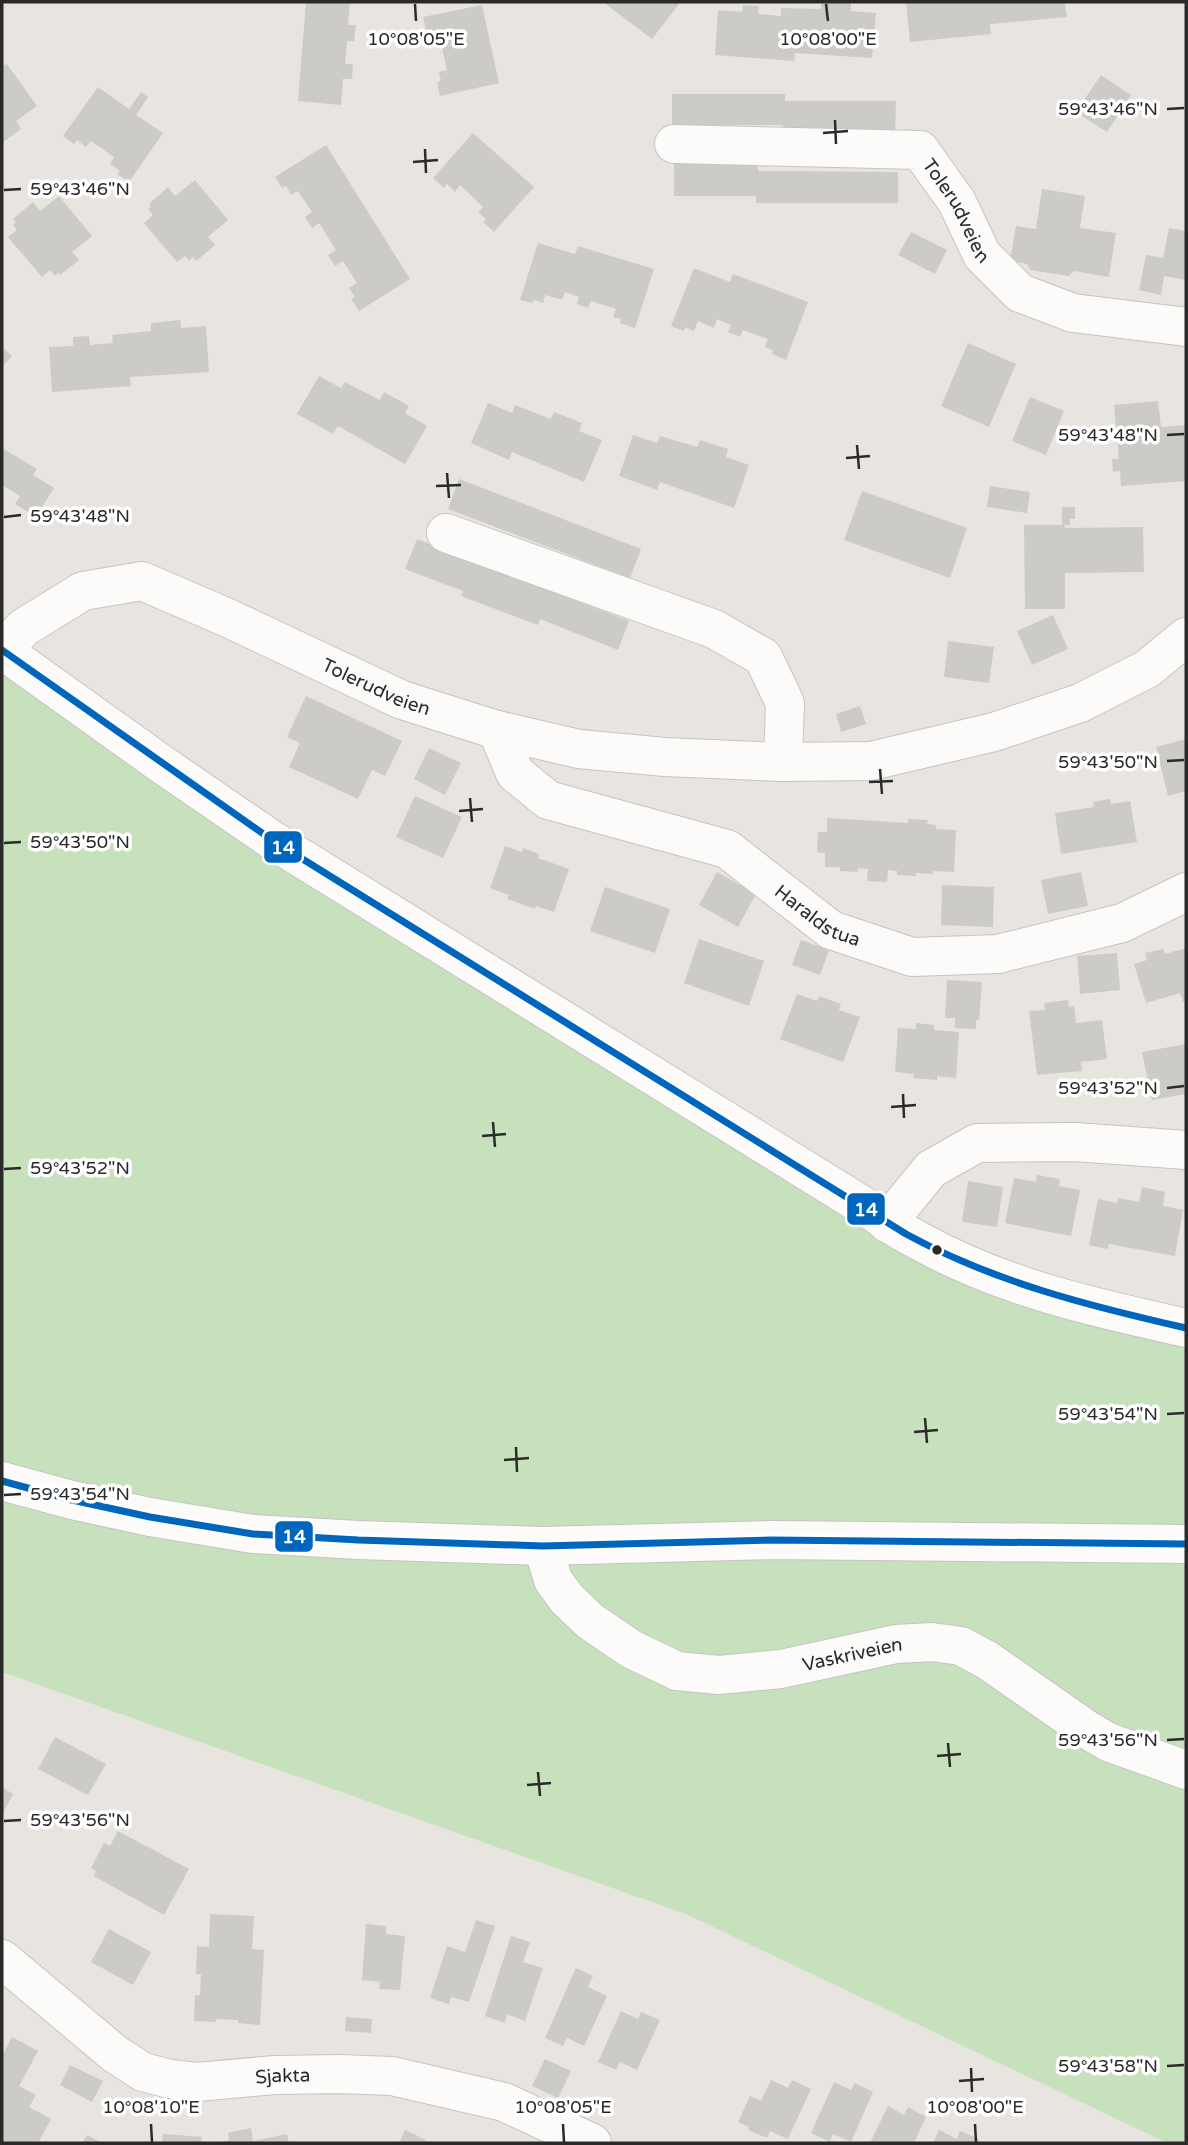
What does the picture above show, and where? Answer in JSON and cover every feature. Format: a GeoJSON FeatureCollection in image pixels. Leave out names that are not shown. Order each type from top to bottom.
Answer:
{"type":"FeatureCollection","features":[{"type":"Feature","properties":{"kind":"street","name":"Tolerudveien"},"geometry":{"type":"LineString","coordinates":[[674,144],[920,150],[957,202],[982,255],[1020,293],[1073,313],[1186,327]]}},
{"type":"Feature","properties":{"kind":"street"},"geometry":{"type":"LineString","coordinates":[[446,533],[714,629],[763,657],[785,703],[783,762]]}},
{"type":"Feature","properties":{"kind":"street","name":"Tolerudveien"},"geometry":{"type":"LineString","coordinates":[[2,650],[23,628],[83,591],[142,581],[402,699],[497,730],[579,749],[665,757],[783,762],[871,761],[994,732],[1080,703],[1147,669],[1186,637]]}},
{"type":"Feature","properties":{"kind":"street"},"geometry":{"type":"LineString","coordinates":[[2,650],[159,764],[272,839],[887,1223],[950,1258],[1008,1281],[1052,1296],[1186,1328]]}},
{"type":"Feature","properties":{"kind":"street","name":"Haraldstua"},"geometry":{"type":"LineString","coordinates":[[497,730],[515,773],[548,800],[727,849],[831,930],[912,957],[999,954],[1122,923],[1186,892]]}},
{"type":"Feature","properties":{"kind":"street"},"geometry":{"type":"LineString","coordinates":[[887,1223],[931,1169],[977,1143],[1075,1142],[1186,1150]]}},
{"type":"Feature","properties":{"kind":"street"},"geometry":{"type":"LineString","coordinates":[[2,1480],[72,1500],[150,1517],[253,1534],[463,1545],[543,1546],[771,1540],[1186,1544]]}},
{"type":"Feature","properties":{"kind":"street","name":"Vaskriveien"},"geometry":{"type":"LineString","coordinates":[[543,1546],[552,1580],[566,1599],[631,1649],[677,1671],[719,1675],[781,1669],[896,1644],[932,1642],[961,1646],[987,1660],[1108,1742],[1186,1770]]}},
{"type":"Feature","properties":{"kind":"street","name":"Sjakta"},"geometry":{"type":"LineString","coordinates":[[2,1959],[115,2054],[143,2072],[197,2082],[275,2075],[392,2076],[504,2102],[592,2143]]}},
{"type":"Feature","properties":{"kind":"green space"},"geometry":{"type":"Polygon","coordinates":[[[2,633],[266,839],[905,1230],[1186,1327],[1186,2143],[1167,2143],[686,1914],[2,1672],[2,633]]]}},
{"type":"Feature","properties":{"kind":"building"},"geometry":{"type":"Polygon","coordinates":[[[306,2],[350,2],[348,25],[356,25],[354,41],[347,41],[345,64],[353,64],[352,79],[343,79],[341,105],[298,101],[306,2]]]}},
{"type":"Feature","properties":{"kind":"building"},"geometry":{"type":"Polygon","coordinates":[[[603,2],[677,2],[679,4],[652,39],[603,2]]]}},
{"type":"Feature","properties":{"kind":"building"},"geometry":{"type":"Polygon","coordinates":[[[821,2],[851,3],[851,11],[876,13],[872,58],[795,53],[794,61],[715,55],[718,10],[742,12],[743,5],[759,6],[758,14],[781,16],[781,8],[821,9],[821,2]]]}},
{"type":"Feature","properties":{"kind":"building"},"geometry":{"type":"Polygon","coordinates":[[[906,2],[1065,2],[1067,17],[990,24],[991,34],[910,42],[906,2]]]}},
{"type":"Feature","properties":{"kind":"building"},"geometry":{"type":"Polygon","coordinates":[[[482,5],[499,83],[440,96],[437,82],[441,81],[439,72],[447,70],[440,39],[433,40],[430,30],[426,31],[423,17],[482,5]]]}},
{"type":"Feature","properties":{"kind":"building"},"geometry":{"type":"Polygon","coordinates":[[[7,64],[37,106],[16,121],[21,129],[2,143],[2,67],[7,64]]]}},
{"type":"Feature","properties":{"kind":"building"},"geometry":{"type":"Polygon","coordinates":[[[1101,75],[1131,95],[1107,132],[1076,112],[1101,75]]]}},
{"type":"Feature","properties":{"kind":"building"},"geometry":{"type":"Polygon","coordinates":[[[98,87],[129,109],[141,92],[148,97],[136,115],[163,133],[129,182],[117,174],[120,171],[110,164],[114,157],[91,141],[86,147],[77,140],[74,144],[63,136],[98,87]]]}},
{"type":"Feature","properties":{"kind":"building"},"geometry":{"type":"Polygon","coordinates":[[[672,94],[785,94],[785,101],[896,101],[895,132],[783,132],[783,125],[672,125],[672,94]]]}},
{"type":"Feature","properties":{"kind":"building"},"geometry":{"type":"Polygon","coordinates":[[[473,133],[534,187],[494,232],[483,222],[486,219],[478,212],[483,207],[460,185],[455,192],[447,184],[444,188],[433,178],[473,133]]]}},
{"type":"Feature","properties":{"kind":"building"},"geometry":{"type":"Polygon","coordinates":[[[326,145],[410,279],[359,311],[351,299],[355,297],[349,288],[357,283],[343,261],[335,266],[328,255],[336,250],[319,223],[312,228],[305,217],[312,212],[298,191],[291,195],[286,186],[282,188],[275,177],[326,145]]]}},
{"type":"Feature","properties":{"kind":"building"},"geometry":{"type":"Polygon","coordinates":[[[674,164],[758,164],[758,171],[898,172],[898,203],[756,203],[756,196],[674,196],[674,164]]]}},
{"type":"Feature","properties":{"kind":"building"},"geometry":{"type":"Polygon","coordinates":[[[195,180],[228,220],[208,237],[215,245],[196,261],[193,257],[189,261],[185,256],[177,262],[144,223],[153,215],[148,209],[151,207],[149,204],[168,187],[175,196],[195,180]]]}},
{"type":"Feature","properties":{"kind":"building"},"geometry":{"type":"Polygon","coordinates":[[[1042,189],[1085,196],[1080,228],[1116,233],[1109,277],[1074,271],[1069,276],[1030,270],[1027,264],[1010,261],[1016,226],[1036,229],[1042,189]]]}},
{"type":"Feature","properties":{"kind":"building"},"geometry":{"type":"Polygon","coordinates":[[[59,196],[92,236],[72,252],[79,260],[60,275],[59,273],[55,276],[50,270],[42,277],[8,237],[17,230],[13,219],[33,202],[40,211],[59,196]]]}},
{"type":"Feature","properties":{"kind":"building"},"geometry":{"type":"Polygon","coordinates":[[[1169,228],[1186,231],[1186,280],[1164,276],[1161,295],[1139,290],[1146,255],[1163,258],[1169,228]]]}},
{"type":"Feature","properties":{"kind":"building"},"geometry":{"type":"Polygon","coordinates":[[[911,232],[947,250],[935,274],[898,255],[911,232]]]}},
{"type":"Feature","properties":{"kind":"building"},"geometry":{"type":"Polygon","coordinates":[[[538,243],[575,254],[578,246],[654,269],[635,328],[620,323],[621,319],[613,317],[616,309],[591,301],[588,308],[577,304],[579,297],[565,292],[562,300],[545,295],[543,303],[520,300],[538,243]]]}},
{"type":"Feature","properties":{"kind":"building"},"geometry":{"type":"Polygon","coordinates":[[[694,268],[730,282],[733,274],[808,302],[786,360],[772,354],[773,350],[765,347],[768,339],[743,330],[740,337],[728,332],[731,325],[717,319],[714,328],[698,321],[694,331],[685,327],[684,331],[671,326],[694,268]]]}},
{"type":"Feature","properties":{"kind":"building"},"geometry":{"type":"Polygon","coordinates":[[[180,320],[181,328],[206,326],[209,372],[130,377],[131,386],[52,392],[49,347],[73,346],[73,337],[89,336],[90,345],[113,343],[112,335],[151,331],[151,323],[180,320]]]}},
{"type":"Feature","properties":{"kind":"building"},"geometry":{"type":"Polygon","coordinates":[[[968,343],[1016,364],[989,427],[941,406],[968,343]]]}},
{"type":"Feature","properties":{"kind":"building"},"geometry":{"type":"Polygon","coordinates":[[[2,347],[12,356],[2,367],[2,347]]]}},
{"type":"Feature","properties":{"kind":"building"},"geometry":{"type":"Polygon","coordinates":[[[319,376],[341,388],[345,382],[380,400],[384,392],[409,406],[405,413],[427,426],[405,464],[338,426],[333,434],[297,414],[319,376]]]}},
{"type":"Feature","properties":{"kind":"building"},"geometry":{"type":"Polygon","coordinates":[[[1030,397],[1064,411],[1046,455],[1012,441],[1030,397]]]}},
{"type":"Feature","properties":{"kind":"building"},"geometry":{"type":"Polygon","coordinates":[[[1158,401],[1161,427],[1186,425],[1186,481],[1121,486],[1120,471],[1113,472],[1112,459],[1119,459],[1114,405],[1158,401]]]}},
{"type":"Feature","properties":{"kind":"building"},"geometry":{"type":"Polygon","coordinates":[[[488,403],[512,413],[515,405],[551,419],[554,412],[582,423],[579,431],[602,440],[584,482],[512,452],[509,460],[471,443],[488,403]]]}},
{"type":"Feature","properties":{"kind":"building"},"geometry":{"type":"Polygon","coordinates":[[[633,435],[657,443],[660,436],[697,447],[700,440],[728,449],[726,457],[749,465],[734,508],[660,482],[657,490],[619,476],[633,435]]]}},
{"type":"Feature","properties":{"kind":"building"},"geometry":{"type":"Polygon","coordinates":[[[2,448],[37,469],[33,475],[54,488],[36,517],[15,504],[20,496],[2,485],[2,448]]]}},
{"type":"Feature","properties":{"kind":"building"},"geometry":{"type":"Polygon","coordinates":[[[459,479],[641,549],[630,578],[448,509],[459,479]]]}},
{"type":"Feature","properties":{"kind":"building"},"geometry":{"type":"Polygon","coordinates":[[[990,486],[1030,492],[1027,513],[987,507],[990,486]]]}},
{"type":"Feature","properties":{"kind":"building"},"geometry":{"type":"Polygon","coordinates":[[[862,491],[967,528],[950,578],[844,540],[862,491]]]}},
{"type":"Feature","properties":{"kind":"building"},"geometry":{"type":"Polygon","coordinates":[[[1062,507],[1075,507],[1075,519],[1070,519],[1070,525],[1064,525],[1065,528],[1143,527],[1144,572],[1065,573],[1065,609],[1025,609],[1024,525],[1062,525],[1062,507]]]}},
{"type":"Feature","properties":{"kind":"building"},"geometry":{"type":"Polygon","coordinates":[[[417,539],[629,621],[618,650],[540,619],[538,625],[461,596],[463,591],[405,569],[417,539]]]}},
{"type":"Feature","properties":{"kind":"building"},"geometry":{"type":"Polygon","coordinates":[[[1053,615],[1068,649],[1032,665],[1017,631],[1053,615]]]}},
{"type":"Feature","properties":{"kind":"building"},"geometry":{"type":"Polygon","coordinates":[[[948,641],[994,647],[989,683],[944,677],[948,641]]]}},
{"type":"Feature","properties":{"kind":"building"},"geometry":{"type":"Polygon","coordinates":[[[306,696],[402,741],[385,776],[372,770],[358,799],[289,767],[300,743],[287,737],[306,696]]]}},
{"type":"Feature","properties":{"kind":"building"},"geometry":{"type":"Polygon","coordinates":[[[860,706],[866,724],[841,732],[836,714],[860,706]]]}},
{"type":"Feature","properties":{"kind":"building"},"geometry":{"type":"Polygon","coordinates":[[[1186,739],[1186,791],[1168,796],[1156,747],[1186,739]]]}},
{"type":"Feature","properties":{"kind":"building"},"geometry":{"type":"Polygon","coordinates":[[[429,748],[461,763],[445,795],[414,779],[429,748]]]}},
{"type":"Feature","properties":{"kind":"building"},"geometry":{"type":"Polygon","coordinates":[[[415,796],[462,817],[443,858],[396,837],[415,796]]]}},
{"type":"Feature","properties":{"kind":"building"},"geometry":{"type":"Polygon","coordinates":[[[1110,799],[1111,804],[1130,801],[1137,842],[1061,854],[1055,813],[1094,807],[1093,802],[1110,799]]]}},
{"type":"Feature","properties":{"kind":"building"},"geometry":{"type":"Polygon","coordinates":[[[827,818],[908,823],[908,819],[928,820],[927,824],[936,825],[936,829],[956,830],[954,872],[933,871],[933,874],[916,873],[916,876],[897,875],[897,871],[888,870],[887,882],[867,881],[868,869],[858,868],[858,872],[840,871],[840,867],[825,867],[825,853],[817,852],[818,832],[827,832],[827,818]]]}},
{"type":"Feature","properties":{"kind":"building"},"geometry":{"type":"Polygon","coordinates":[[[505,846],[522,852],[523,848],[539,854],[538,858],[569,869],[554,912],[536,906],[535,909],[507,899],[509,895],[490,888],[505,846]]]}},
{"type":"Feature","properties":{"kind":"building"},"geometry":{"type":"Polygon","coordinates":[[[717,872],[756,894],[738,927],[699,905],[717,872]]]}},
{"type":"Feature","properties":{"kind":"building"},"geometry":{"type":"Polygon","coordinates":[[[1081,872],[1088,906],[1048,914],[1041,880],[1081,872]]]}},
{"type":"Feature","properties":{"kind":"building"},"geometry":{"type":"Polygon","coordinates":[[[942,885],[994,887],[993,927],[941,925],[942,885]]]}},
{"type":"Feature","properties":{"kind":"building"},"geometry":{"type":"Polygon","coordinates":[[[605,887],[670,909],[655,953],[590,931],[605,887]]]}},
{"type":"Feature","properties":{"kind":"building"},"geometry":{"type":"Polygon","coordinates":[[[699,939],[764,961],[749,1006],[684,983],[699,939]]]}},
{"type":"Feature","properties":{"kind":"building"},"geometry":{"type":"Polygon","coordinates":[[[801,940],[829,950],[820,975],[792,965],[801,940]]]}},
{"type":"Feature","properties":{"kind":"building"},"geometry":{"type":"Polygon","coordinates":[[[1186,948],[1186,1002],[1183,1002],[1180,993],[1146,1003],[1134,964],[1147,960],[1145,953],[1163,949],[1165,954],[1186,948]]]}},
{"type":"Feature","properties":{"kind":"building"},"geometry":{"type":"Polygon","coordinates":[[[1117,953],[1120,990],[1080,994],[1077,956],[1117,953]]]}},
{"type":"Feature","properties":{"kind":"building"},"geometry":{"type":"Polygon","coordinates":[[[947,980],[982,982],[976,1029],[955,1028],[955,1018],[945,1018],[947,980]]]}},
{"type":"Feature","properties":{"kind":"building"},"geometry":{"type":"Polygon","coordinates":[[[797,994],[817,1001],[819,996],[841,1004],[839,1010],[860,1017],[843,1062],[780,1039],[797,994]]]}},
{"type":"Feature","properties":{"kind":"building"},"geometry":{"type":"Polygon","coordinates":[[[1068,1000],[1069,1007],[1074,1006],[1076,1023],[1102,1020],[1107,1059],[1081,1062],[1082,1071],[1037,1075],[1029,1011],[1045,1010],[1044,1003],[1068,1000]]]}},
{"type":"Feature","properties":{"kind":"building"},"geometry":{"type":"Polygon","coordinates":[[[916,1023],[934,1025],[934,1030],[959,1032],[956,1078],[913,1078],[914,1074],[895,1072],[898,1028],[916,1029],[916,1023]]]}},
{"type":"Feature","properties":{"kind":"building"},"geometry":{"type":"Polygon","coordinates":[[[1186,1044],[1186,1094],[1152,1100],[1142,1052],[1186,1044]]]}},
{"type":"Feature","properties":{"kind":"building"},"geometry":{"type":"Polygon","coordinates":[[[1037,1175],[1060,1179],[1059,1186],[1080,1190],[1071,1236],[1005,1223],[1014,1178],[1036,1182],[1037,1175]]]}},
{"type":"Feature","properties":{"kind":"building"},"geometry":{"type":"Polygon","coordinates":[[[968,1181],[1003,1187],[997,1227],[962,1222],[968,1181]]]}},
{"type":"Feature","properties":{"kind":"building"},"geometry":{"type":"Polygon","coordinates":[[[1142,1187],[1165,1192],[1163,1206],[1183,1210],[1175,1256],[1109,1244],[1108,1249],[1089,1245],[1098,1199],[1117,1203],[1118,1198],[1139,1202],[1142,1187]]]}},
{"type":"Feature","properties":{"kind":"building"},"geometry":{"type":"Polygon","coordinates":[[[55,1737],[106,1764],[88,1795],[38,1769],[55,1737]]]}},
{"type":"Feature","properties":{"kind":"building"},"geometry":{"type":"Polygon","coordinates":[[[2,1787],[13,1794],[2,1815],[2,1787]]]}},
{"type":"Feature","properties":{"kind":"building"},"geometry":{"type":"Polygon","coordinates":[[[118,1831],[189,1869],[164,1915],[94,1876],[96,1871],[91,1868],[104,1843],[110,1846],[118,1831]]]}},
{"type":"Feature","properties":{"kind":"building"},"geometry":{"type":"Polygon","coordinates":[[[210,1914],[254,1916],[252,1949],[264,1950],[260,2025],[238,2023],[238,2020],[194,2021],[195,1995],[200,1995],[201,1974],[196,1974],[197,1946],[209,1947],[210,1914]]]}},
{"type":"Feature","properties":{"kind":"building"},"geometry":{"type":"Polygon","coordinates":[[[476,1920],[495,1926],[469,2002],[451,1997],[449,2004],[430,1998],[447,1946],[465,1952],[476,1920]]]}},
{"type":"Feature","properties":{"kind":"building"},"geometry":{"type":"Polygon","coordinates":[[[366,1924],[386,1926],[386,1934],[405,1936],[400,1990],[379,1989],[380,1982],[362,1980],[366,1924]]]}},
{"type":"Feature","properties":{"kind":"building"},"geometry":{"type":"Polygon","coordinates":[[[109,1929],[151,1952],[133,1985],[91,1962],[109,1929]]]}},
{"type":"Feature","properties":{"kind":"building"},"geometry":{"type":"Polygon","coordinates":[[[511,1936],[530,1942],[523,1962],[543,1968],[525,2021],[507,2014],[505,2023],[485,2016],[511,1936]]]}},
{"type":"Feature","properties":{"kind":"building"},"geometry":{"type":"Polygon","coordinates":[[[576,1968],[593,1976],[588,1987],[607,1996],[584,2046],[567,2038],[563,2046],[545,2038],[576,1968]]]}},
{"type":"Feature","properties":{"kind":"building"},"geometry":{"type":"Polygon","coordinates":[[[621,2011],[638,2019],[641,2012],[660,2020],[637,2070],[620,2062],[616,2070],[598,2062],[621,2011]]]}},
{"type":"Feature","properties":{"kind":"building"},"geometry":{"type":"Polygon","coordinates":[[[346,2017],[372,2019],[371,2033],[345,2031],[346,2017]]]}},
{"type":"Feature","properties":{"kind":"building"},"geometry":{"type":"Polygon","coordinates":[[[12,2037],[38,2051],[19,2086],[36,2095],[29,2107],[51,2119],[38,2143],[2,2143],[2,2056],[12,2037]]]}},
{"type":"Feature","properties":{"kind":"building"},"geometry":{"type":"Polygon","coordinates":[[[545,2059],[571,2071],[558,2098],[532,2086],[545,2059]]]}},
{"type":"Feature","properties":{"kind":"building"},"geometry":{"type":"Polygon","coordinates":[[[70,2065],[103,2081],[92,2102],[60,2085],[70,2065]]]}},
{"type":"Feature","properties":{"kind":"building"},"geometry":{"type":"Polygon","coordinates":[[[771,2080],[788,2088],[792,2080],[811,2089],[788,2139],[770,2131],[767,2138],[748,2130],[749,2127],[738,2122],[750,2096],[761,2101],[771,2080]]]}},
{"type":"Feature","properties":{"kind":"building"},"geometry":{"type":"Polygon","coordinates":[[[834,2082],[851,2090],[855,2083],[873,2092],[851,2142],[833,2134],[830,2142],[811,2133],[834,2082]]]}},
{"type":"Feature","properties":{"kind":"building"},"geometry":{"type":"Polygon","coordinates":[[[888,2106],[904,2115],[908,2107],[926,2117],[914,2143],[870,2143],[888,2106]]]}},
{"type":"Feature","properties":{"kind":"building"},"geometry":{"type":"Polygon","coordinates":[[[251,2128],[253,2141],[287,2134],[289,2143],[219,2143],[229,2140],[228,2133],[251,2128]]]}},
{"type":"Feature","properties":{"kind":"building"},"geometry":{"type":"Polygon","coordinates":[[[405,2130],[426,2140],[424,2143],[399,2143],[405,2130]]]}},
{"type":"Feature","properties":{"kind":"building"},"geometry":{"type":"Polygon","coordinates":[[[939,2130],[957,2139],[960,2131],[979,2139],[977,2143],[933,2143],[939,2130]]]}},
{"type":"Feature","properties":{"kind":"building"},"geometry":{"type":"Polygon","coordinates":[[[163,2134],[202,2137],[201,2143],[162,2143],[163,2134]]]}},
{"type":"Feature","properties":{"kind":"building"},"geometry":{"type":"Polygon","coordinates":[[[87,2135],[102,2143],[82,2143],[87,2135]]]}},
{"type":"Feature","properties":{"kind":"transit line","name":"14"},"geometry":{"type":"LineString","coordinates":[[2,650],[272,840],[906,1234],[973,1266],[1043,1291],[1186,1328]]}},
{"type":"Feature","properties":{"kind":"transit line","name":"14"},"geometry":{"type":"LineString","coordinates":[[2,1481],[150,1517],[253,1534],[358,1540],[543,1546],[771,1540],[1186,1544]]}}]}
